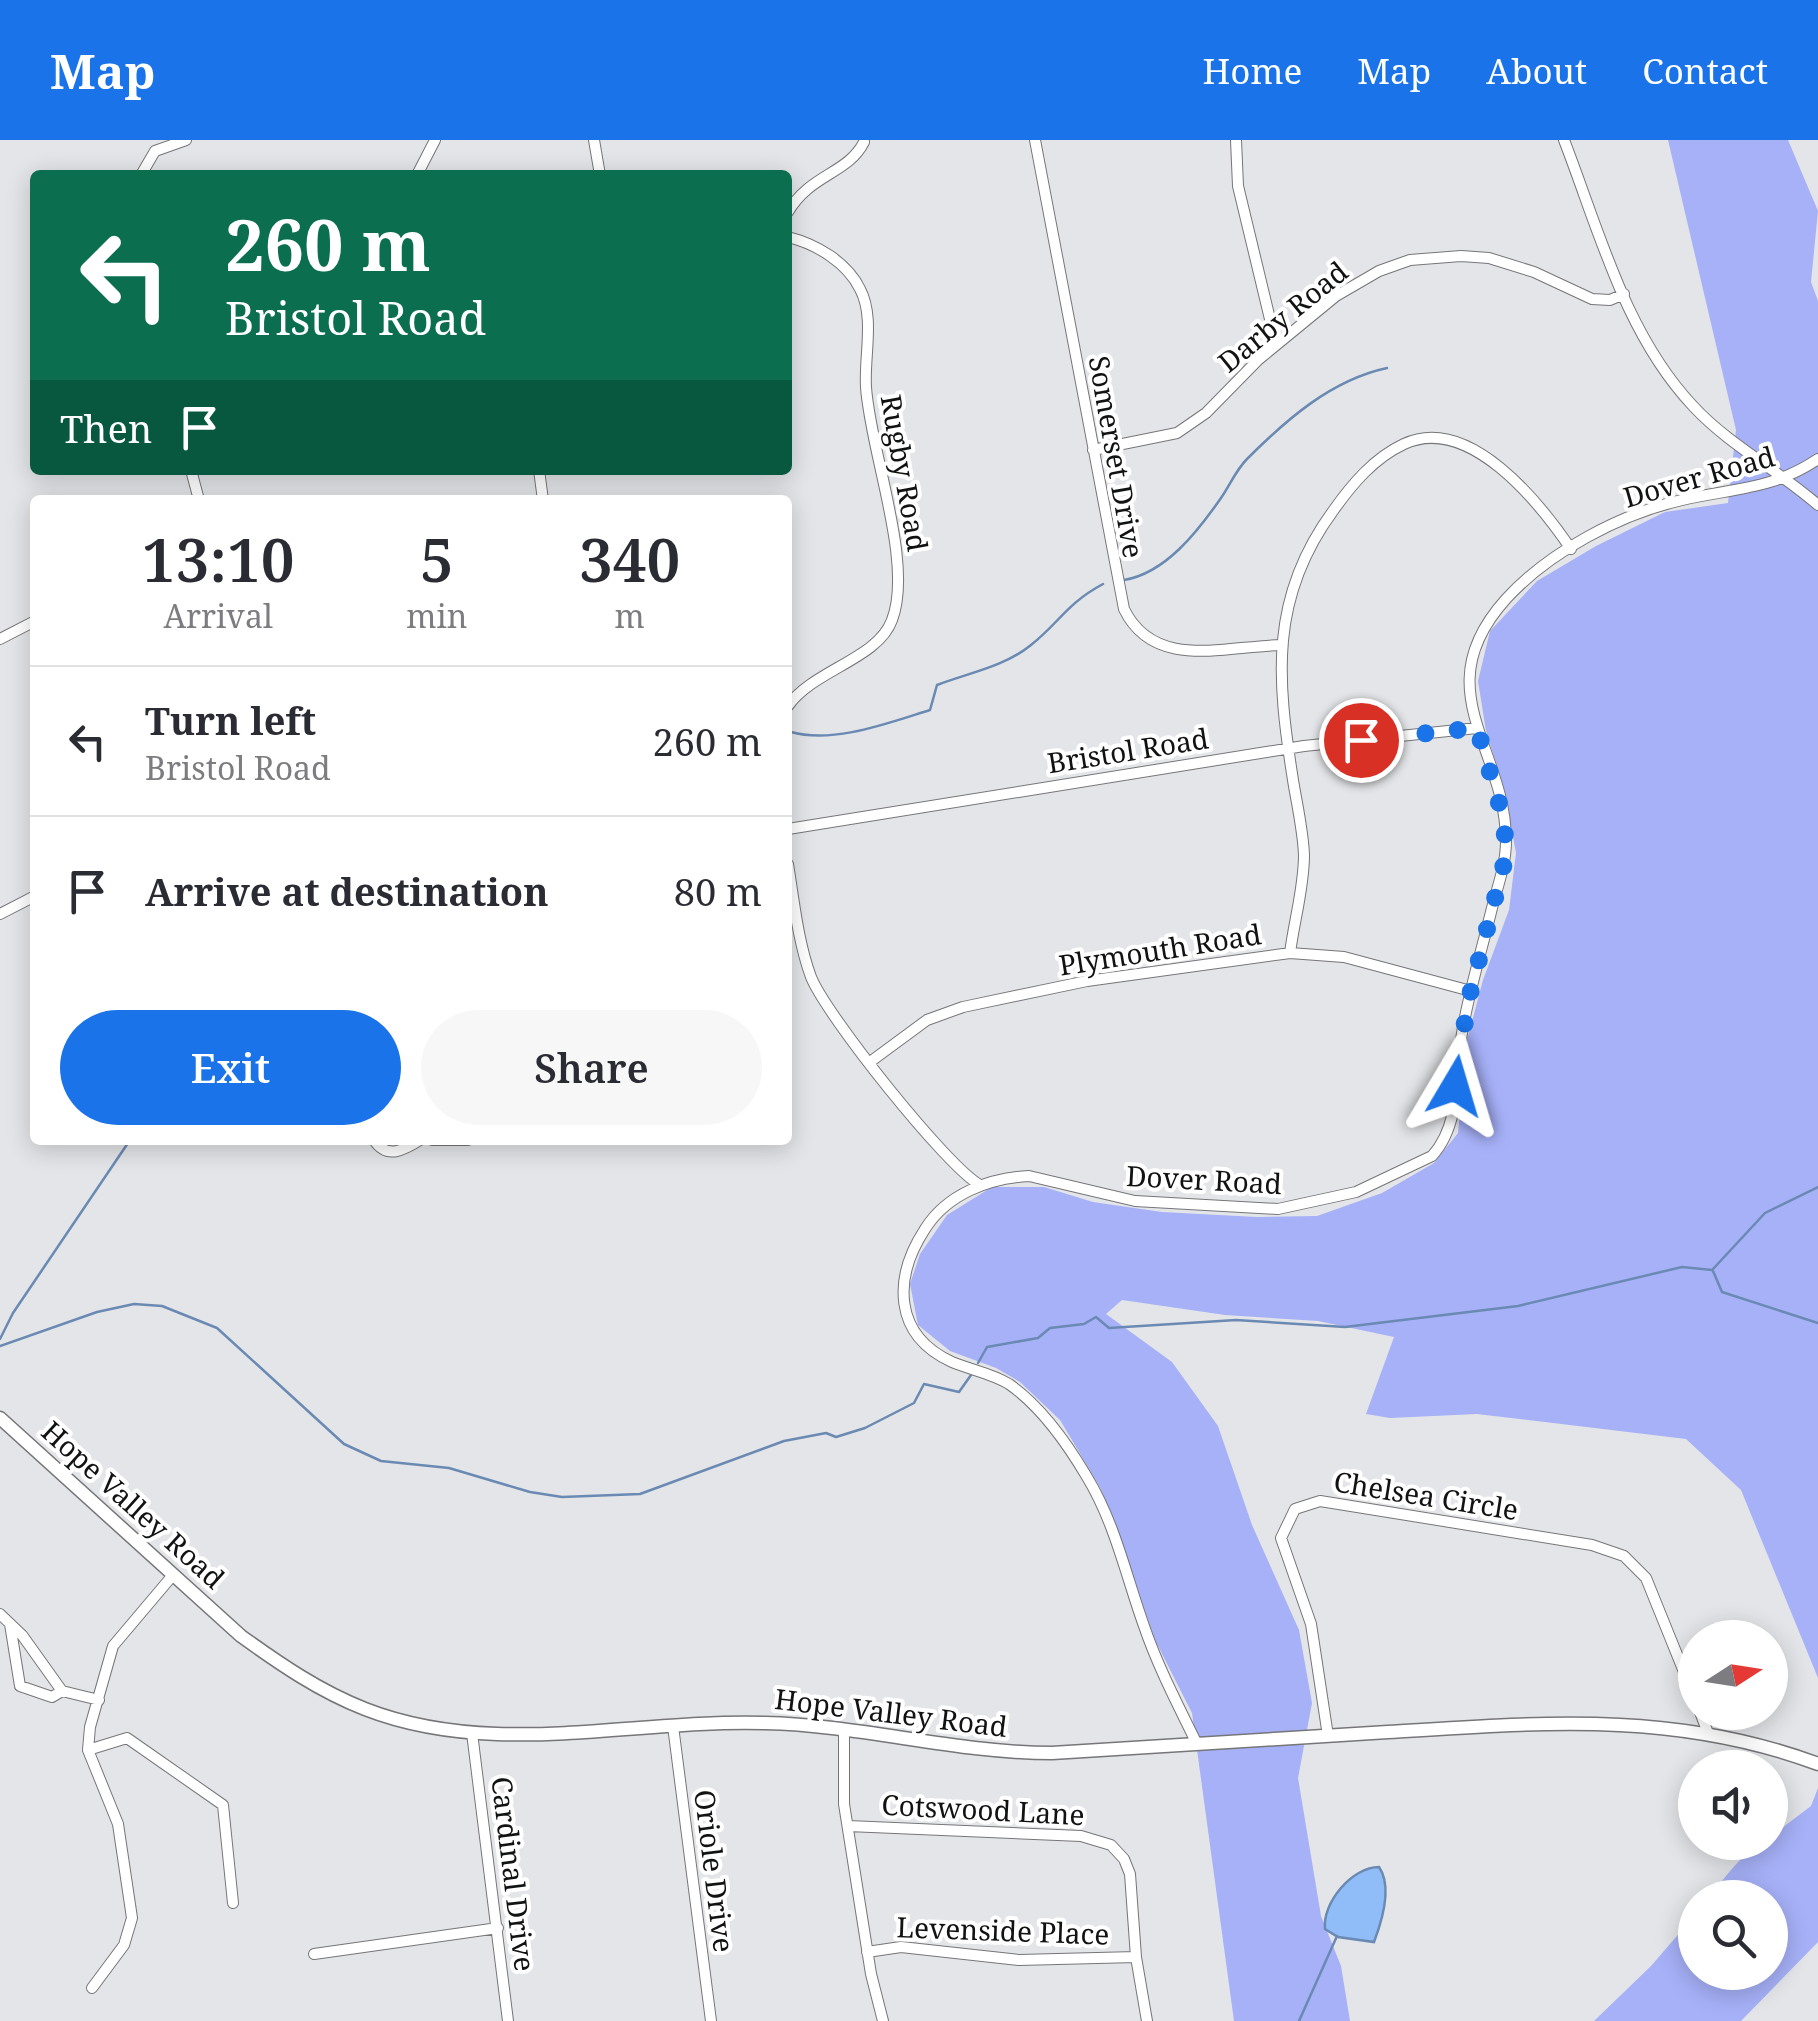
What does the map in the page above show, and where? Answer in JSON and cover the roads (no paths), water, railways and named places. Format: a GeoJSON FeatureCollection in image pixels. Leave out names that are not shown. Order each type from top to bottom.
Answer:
{"type":"FeatureCollection","features":[{"type":"Feature","properties":{"kind":"main road","name":"Hope Valley Road"},"geometry":{"type":"LineString","coordinates":[[0,1418],[241,1636],[322,1690],[375,1713],[472,1733],[766,1722],[1012,1753],[1563,1722],[1645,1724],[1708,1733],[1818,1764]]}},
{"type":"Feature","properties":{"kind":"street"},"geometry":{"type":"LineString","coordinates":[[144,170],[155,151],[186,140]]}},
{"type":"Feature","properties":{"kind":"street"},"geometry":{"type":"LineString","coordinates":[[420,170],[435,140]]}},
{"type":"Feature","properties":{"kind":"street"},"geometry":{"type":"LineString","coordinates":[[594,140],[599,170]]}},
{"type":"Feature","properties":{"kind":"street","name":"Somerset Drive"},"geometry":{"type":"LineString","coordinates":[[1036,140],[1117,588],[1127,616],[1139,631],[1165,648],[1184,652],[1281,645]]}},
{"type":"Feature","properties":{"kind":"street"},"geometry":{"type":"LineString","coordinates":[[1236,140],[1234,152],[1244,216],[1276,344]]}},
{"type":"Feature","properties":{"kind":"street"},"geometry":{"type":"LineString","coordinates":[[1564,140],[1646,342],[1692,405],[1818,505]]}},
{"type":"Feature","properties":{"kind":"street"},"geometry":{"type":"LineString","coordinates":[[792,207],[810,184],[849,163],[864,142]]}},
{"type":"Feature","properties":{"kind":"street","name":"Rugby Road"},"geometry":{"type":"LineString","coordinates":[[792,239],[834,258],[863,293],[867,313],[867,400],[900,591],[892,622],[879,640],[812,682],[792,702]]}},
{"type":"Feature","properties":{"kind":"street","name":"Darby Road"},"geometry":{"type":"LineString","coordinates":[[1093,450],[1177,433],[1206,413],[1276,344],[1348,288],[1379,271],[1422,258],[1488,258],[1548,277],[1592,299],[1610,300],[1624,294]]}},
{"type":"Feature","properties":{"kind":"street"},"geometry":{"type":"LineString","coordinates":[[1290,953],[1304,854],[1280,699],[1281,645],[1296,581],[1326,520],[1366,471],[1410,441],[1456,440],[1487,456],[1571,549]]}},
{"type":"Feature","properties":{"kind":"street","name":"Dover Road"},"geometry":{"type":"LineString","coordinates":[[1197,1744],[1152,1650],[1104,1510],[1063,1441],[1014,1388],[950,1362],[921,1340],[906,1322],[901,1286],[923,1231],[943,1208],[980,1185],[1029,1176],[1136,1201],[1278,1209],[1373,1186],[1432,1156],[1447,1136],[1471,991],[1503,869],[1506,837],[1477,728],[1469,679],[1478,638],[1524,582],[1624,519],[1660,506],[1785,479],[1818,458]]}},
{"type":"Feature","properties":{"kind":"street"},"geometry":{"type":"LineString","coordinates":[[0,639],[30,624]]}},
{"type":"Feature","properties":{"kind":"street","name":"Bristol Road"},"geometry":{"type":"LineString","coordinates":[[792,828],[1288,748],[1477,728]]}},
{"type":"Feature","properties":{"kind":"street"},"geometry":{"type":"LineString","coordinates":[[792,884],[810,974],[842,1029],[968,1179],[980,1185]]}},
{"type":"Feature","properties":{"kind":"street"},"geometry":{"type":"LineString","coordinates":[[0,914],[30,899]]}},
{"type":"Feature","properties":{"kind":"street","name":"Plymouth Road"},"geometry":{"type":"LineString","coordinates":[[870,1062],[927,1020],[962,1007],[1087,981],[1290,953],[1344,956],[1471,991]]}},
{"type":"Feature","properties":{"kind":"street"},"geometry":{"type":"LineString","coordinates":[[379,1145],[385,1152],[395,1153],[410,1145]]}},
{"type":"Feature","properties":{"kind":"street","name":"Chelsea Circle"},"geometry":{"type":"LineString","coordinates":[[1328,1736],[1311,1624],[1280,1538],[1295,1509],[1320,1501],[1592,1546],[1624,1556],[1646,1578],[1678,1657]]}},
{"type":"Feature","properties":{"kind":"street"},"geometry":{"type":"LineString","coordinates":[[92,1988],[124,1945],[132,1918],[118,1824],[88,1750],[90,1727],[114,1646],[173,1575]]}},
{"type":"Feature","properties":{"kind":"street"},"geometry":{"type":"LineString","coordinates":[[0,1614],[62,1691],[100,1700]]}},
{"type":"Feature","properties":{"kind":"street"},"geometry":{"type":"LineString","coordinates":[[10,1624],[20,1686],[52,1698],[62,1691]]}},
{"type":"Feature","properties":{"kind":"street","name":"Oriole Drive"},"geometry":{"type":"LineString","coordinates":[[672,1726],[711,2021]]}},
{"type":"Feature","properties":{"kind":"street"},"geometry":{"type":"LineString","coordinates":[[844,1730],[842,1781],[882,2021]]}},
{"type":"Feature","properties":{"kind":"street","name":"Cardinal Drive"},"geometry":{"type":"LineString","coordinates":[[472,1733],[508,2021]]}},
{"type":"Feature","properties":{"kind":"street"},"geometry":{"type":"LineString","coordinates":[[88,1750],[126,1738],[223,1805],[233,1903]]}},
{"type":"Feature","properties":{"kind":"street","name":"Cotswood Lane"},"geometry":{"type":"LineString","coordinates":[[848,1826],[1098,1839],[1124,1858],[1130,1874],[1136,1957],[1147,2021]]}},
{"type":"Feature","properties":{"kind":"street"},"geometry":{"type":"LineString","coordinates":[[314,1954],[498,1928]]}},
{"type":"Feature","properties":{"kind":"street","name":"Levenside Place"},"geometry":{"type":"LineString","coordinates":[[868,1952],[901,1947],[1019,1960],[1136,1957]]}},
{"type":"Feature","properties":{"kind":"waterway"},"geometry":{"type":"LineString","coordinates":[[1124,580],[1154,569],[1180,549],[1212,511],[1243,463],[1294,416],[1347,382],[1387,368]]}},
{"type":"Feature","properties":{"kind":"waterway"},"geometry":{"type":"LineString","coordinates":[[792,732],[842,734],[930,710],[937,685],[1020,653],[1080,599],[1103,584]]}},
{"type":"Feature","properties":{"kind":"waterway"},"geometry":{"type":"LineString","coordinates":[[0,1339],[13,1313],[127,1145]]}},
{"type":"Feature","properties":{"kind":"waterway"},"geometry":{"type":"LineString","coordinates":[[1713,1269],[1765,1213],[1818,1187]]}},
{"type":"Feature","properties":{"kind":"waterway"},"geometry":{"type":"LineString","coordinates":[[978,1363],[987,1347],[1038,1338],[1050,1328],[1084,1324],[1096,1317],[1109,1328],[1236,1320],[1345,1327],[1518,1306],[1682,1267],[1712,1270]]}},
{"type":"Feature","properties":{"kind":"waterway"},"geometry":{"type":"LineString","coordinates":[[1713,1271],[1722,1292],[1818,1323]]}},
{"type":"Feature","properties":{"kind":"waterway"},"geometry":{"type":"LineString","coordinates":[[0,1346],[97,1312],[134,1304],[162,1306],[217,1328],[344,1444],[381,1461],[449,1468],[530,1492],[562,1497],[640,1494],[784,1441],[826,1433],[836,1437],[865,1428],[914,1403],[924,1384],[959,1392],[971,1375]]}},
{"type":"Feature","properties":{"kind":"waterway"},"geometry":{"type":"LineString","coordinates":[[1299,2021],[1337,1936]]}}]}
